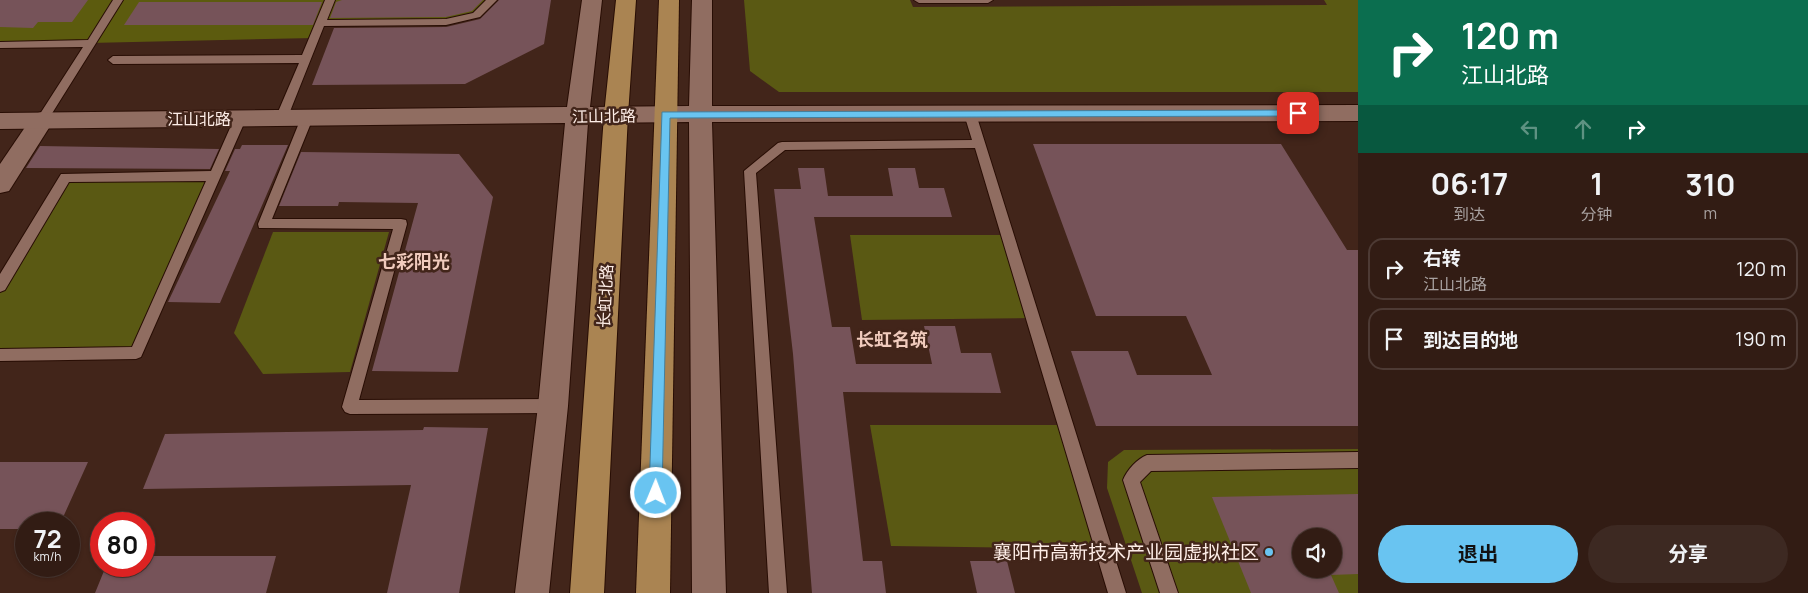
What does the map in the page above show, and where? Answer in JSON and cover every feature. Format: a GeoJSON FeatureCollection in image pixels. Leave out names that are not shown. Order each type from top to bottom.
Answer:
{"type":"FeatureCollection","features":[{"type":"Feature","properties":{"kind":"highway","name":"长虹北路"},"geometry":{"type":"LineString","coordinates":[[588,593],[616,115],[626,0]]}},
{"type":"Feature","properties":{"kind":"highway"},"geometry":{"type":"LineString","coordinates":[[653,593],[669,0]]}},
{"type":"Feature","properties":{"kind":"street"},"geometry":{"type":"LineString","coordinates":[[532,593],[553,406],[577,116],[592,0]]}},
{"type":"Feature","properties":{"kind":"street"},"geometry":{"type":"LineString","coordinates":[[702,0],[700,114],[709,593]]}},
{"type":"Feature","properties":{"kind":"street","name":"江山北路"},"geometry":{"type":"LineString","coordinates":[[0,121],[665,114],[1358,113]]}},
{"type":"Feature","properties":{"kind":"street"},"geometry":{"type":"LineString","coordinates":[[0,184],[42,120]]}},
{"type":"Feature","properties":{"kind":"lane"},"geometry":{"type":"LineString","coordinates":[[42,120],[118,0]]}},
{"type":"Feature","properties":{"kind":"lane"},"geometry":{"type":"LineString","coordinates":[[281,119],[330,0]]}},
{"type":"Feature","properties":{"kind":"lane"},"geometry":{"type":"LineString","coordinates":[[320,23],[446,22],[476,15],[492,0]]}},
{"type":"Feature","properties":{"kind":"lane"},"geometry":{"type":"LineString","coordinates":[[919,0],[988,0]]}},
{"type":"Feature","properties":{"kind":"lane"},"geometry":{"type":"LineString","coordinates":[[0,45],[92,43]]}},
{"type":"Feature","properties":{"kind":"lane"},"geometry":{"type":"LineString","coordinates":[[113,60],[306,59]]}},
{"type":"Feature","properties":{"kind":"lane"},"geometry":{"type":"LineString","coordinates":[[970,114],[1117,593]]}},
{"type":"Feature","properties":{"kind":"lane"},"geometry":{"type":"LineString","coordinates":[[307,118],[264,224],[401,224],[350,407],[553,406]]}},
{"type":"Feature","properties":{"kind":"lane"},"geometry":{"type":"LineString","coordinates":[[0,355],[136,353],[240,119]]}},
{"type":"Feature","properties":{"kind":"lane"},"geometry":{"type":"LineString","coordinates":[[778,593],[750,171],[782,146],[979,144]]}},
{"type":"Feature","properties":{"kind":"lane"},"geometry":{"type":"LineString","coordinates":[[0,286],[65,177],[215,176]]}},
{"type":"Feature","properties":{"kind":"lane"},"geometry":{"type":"LineString","coordinates":[[1169,593],[1131,480],[1148,463],[1358,460]]}},
{"type":"Feature","properties":{"kind":"shaded area"},"geometry":{"type":"Polygon","coordinates":[[[0,0],[492,0],[476,15],[446,22],[320,23],[314,38],[0,45],[0,0]]]}},
{"type":"Feature","properties":{"kind":"shaded area"},"geometry":{"type":"Polygon","coordinates":[[[744,0],[910,0],[913,7],[1327,5],[1324,0],[1358,0],[1358,92],[779,92],[750,71],[744,0]]]}},
{"type":"Feature","properties":{"kind":"shaded area"},"geometry":{"type":"Polygon","coordinates":[[[215,176],[136,353],[0,355],[0,286],[65,177],[215,176]]]}},
{"type":"Feature","properties":{"kind":"shaded area"},"geometry":{"type":"Polygon","coordinates":[[[273,232],[389,232],[350,372],[263,374],[234,333],[273,232]]]}},
{"type":"Feature","properties":{"kind":"shaded area"},"geometry":{"type":"Polygon","coordinates":[[[850,235],[1007,235],[1033,318],[862,320],[850,235]]]}},
{"type":"Feature","properties":{"kind":"shaded area"},"geometry":{"type":"Polygon","coordinates":[[[870,425],[1065,425],[1103,549],[891,546],[870,425]]]}},
{"type":"Feature","properties":{"kind":"shaded area"},"geometry":{"type":"Polygon","coordinates":[[[1358,449],[1358,593],[1142,593],[1107,488],[1108,462],[1124,450],[1358,449]]]}},
{"type":"Feature","properties":{"kind":"building"},"geometry":{"type":"Polygon","coordinates":[[[0,0],[88,0],[72,22],[38,22],[33,28],[0,27],[0,0]]]}},
{"type":"Feature","properties":{"kind":"building"},"geometry":{"type":"Polygon","coordinates":[[[342,0],[483,0],[472,11],[446,17],[330,18],[336,2],[342,0]]]}},
{"type":"Feature","properties":{"kind":"building"},"geometry":{"type":"Polygon","coordinates":[[[499,0],[551,0],[544,44],[465,84],[312,85],[334,28],[446,27],[480,19],[499,0]]]}},
{"type":"Feature","properties":{"kind":"building"},"geometry":{"type":"Polygon","coordinates":[[[139,2],[322,2],[313,25],[124,25],[139,2]]]}},
{"type":"Feature","properties":{"kind":"building"},"geometry":{"type":"Polygon","coordinates":[[[1033,144],[1281,144],[1347,250],[1358,250],[1358,426],[1096,426],[1071,351],[1128,351],[1137,375],[1212,375],[1186,316],[1096,316],[1033,144]]]}},
{"type":"Feature","properties":{"kind":"building"},"geometry":{"type":"Polygon","coordinates":[[[242,145],[288,145],[220,303],[168,302],[230,171],[225,171],[235,149],[240,149],[242,145]]]}},
{"type":"Feature","properties":{"kind":"building"},"geometry":{"type":"Polygon","coordinates":[[[40,146],[219,149],[210,169],[26,168],[40,146]]]}},
{"type":"Feature","properties":{"kind":"building"},"geometry":{"type":"Polygon","coordinates":[[[301,152],[459,154],[493,197],[458,372],[372,371],[418,203],[339,202],[338,206],[279,206],[301,152]]]}},
{"type":"Feature","properties":{"kind":"building"},"geometry":{"type":"Polygon","coordinates":[[[798,168],[824,168],[828,196],[893,196],[888,168],[915,168],[919,188],[944,188],[952,217],[814,217],[832,327],[850,327],[856,364],[932,364],[924,326],[955,326],[961,353],[991,353],[1001,393],[843,392],[863,561],[882,561],[886,593],[812,593],[793,354],[774,189],[801,189],[798,168]]]}},
{"type":"Feature","properties":{"kind":"building"},"geometry":{"type":"Polygon","coordinates":[[[424,427],[488,428],[459,593],[387,593],[411,485],[143,489],[165,434],[423,430],[424,427]]]}},
{"type":"Feature","properties":{"kind":"building"},"geometry":{"type":"Polygon","coordinates":[[[0,462],[88,462],[65,512],[15,512],[15,529],[0,529],[0,462]]]}},
{"type":"Feature","properties":{"kind":"building","name":"襄阳市高新技术产业园虚拟社区"},"geometry":{"type":"Polygon","coordinates":[[[1358,494],[1358,574],[1342,575],[1342,528],[1292,528],[1292,578],[1332,578],[1339,593],[1251,593],[1212,497],[1358,494]]]}},
{"type":"Feature","properties":{"kind":"building"},"geometry":{"type":"Polygon","coordinates":[[[155,556],[276,556],[266,593],[95,593],[102,577],[155,577],[155,556]]]}},
{"type":"Feature","properties":{"kind":"building"},"geometry":{"type":"Polygon","coordinates":[[[970,561],[1007,561],[1015,593],[977,593],[970,561]]]}},
{"type":"Feature","properties":{"kind":"place","name":"襄阳市高新技术产业园虚拟社区"},"geometry":{"type":"Point","coordinates":[1269,552]}},
{"type":"Feature","properties":{"kind":"district","name":"七彩阳光"},"geometry":{"type":"Point","coordinates":[414,261]}},
{"type":"Feature","properties":{"kind":"district","name":"长虹名筑"},"geometry":{"type":"Point","coordinates":[892,339]}},
{"type":"Feature","properties":{"kind":"route"},"geometry":{"type":"LineString","coordinates":[[656,493],[665,114],[1298,113]]}}]}
